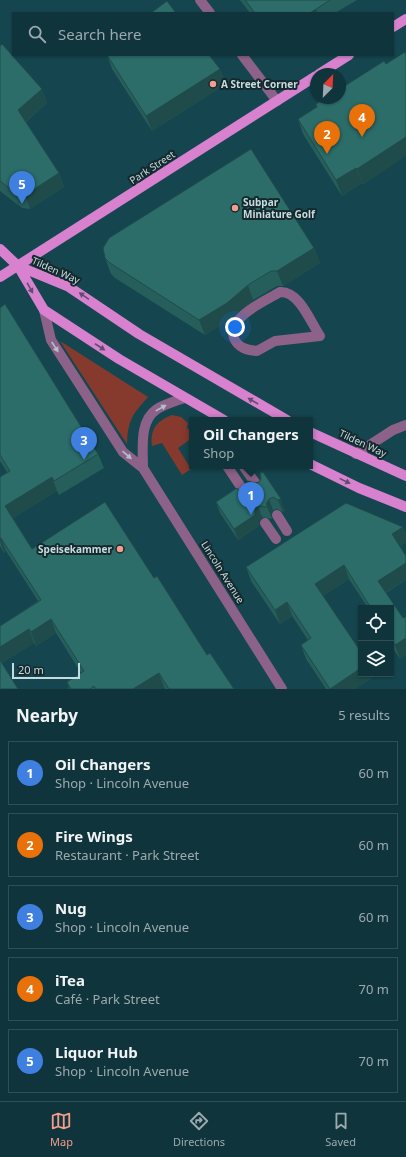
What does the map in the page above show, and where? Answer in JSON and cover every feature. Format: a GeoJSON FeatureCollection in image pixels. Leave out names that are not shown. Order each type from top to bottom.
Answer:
{"type":"FeatureCollection","features":[{"type":"Feature","properties":{"kind":"main road"},"geometry":{"type":"LineString","coordinates":[[394,26],[406,19]]}},
{"type":"Feature","properties":{"kind":"main road"},"geometry":{"type":"LineString","coordinates":[[328,68],[347,56]]}},
{"type":"Feature","properties":{"kind":"main road","name":"Park Street"},"geometry":{"type":"LineString","coordinates":[[0,277],[310,80]]}},
{"type":"Feature","properties":{"kind":"main road"},"geometry":{"type":"LineString","coordinates":[[0,249],[18,266]]}},
{"type":"Feature","properties":{"kind":"main road","name":"Tilden Way"},"geometry":{"type":"LineString","coordinates":[[18,266],[44,310],[119,359],[219,417]]}},
{"type":"Feature","properties":{"kind":"main road","name":"Tilden Way"},"geometry":{"type":"LineString","coordinates":[[18,266],[69,287],[139,334],[282,417]]}},
{"type":"Feature","properties":{"kind":"main road","name":"Tilden Way"},"geometry":{"type":"LineString","coordinates":[[313,433],[406,476]]}},
{"type":"Feature","properties":{"kind":"main road"},"geometry":{"type":"LineString","coordinates":[[313,465],[359,488],[406,507]]}},
{"type":"Feature","properties":{"kind":"street"},"geometry":{"type":"LineString","coordinates":[[200,0],[209,12]]}},
{"type":"Feature","properties":{"kind":"street"},"geometry":{"type":"LineString","coordinates":[[243,56],[277,101]]}},
{"type":"Feature","properties":{"kind":"street"},"geometry":{"type":"LineString","coordinates":[[280,292],[287,292],[294,297],[320,336],[275,341],[257,351],[242,348],[236,341],[233,332],[238,318],[280,292]]}},
{"type":"Feature","properties":{"kind":"street","name":"Lincoln Avenue"},"geometry":{"type":"LineString","coordinates":[[44,310],[51,340],[123,452],[143,468],[282,689]]}},
{"type":"Feature","properties":{"kind":"street"},"geometry":{"type":"LineString","coordinates":[[143,468],[143,434],[146,421],[157,409],[184,398]]}},
{"type":"Feature","properties":{"kind":"street"},"geometry":{"type":"LineString","coordinates":[[356,454],[393,430],[406,425]]}},
{"type":"Feature","properties":{"kind":"street"},"geometry":{"type":"LineString","coordinates":[[229,469],[247,496]]}},
{"type":"Feature","properties":{"kind":"street"},"geometry":{"type":"LineString","coordinates":[[245,469],[259,488]]}},
{"type":"Feature","properties":{"kind":"street"},"geometry":{"type":"LineString","coordinates":[[276,516],[287,531]]}},
{"type":"Feature","properties":{"kind":"street"},"geometry":{"type":"LineString","coordinates":[[265,523],[276,539]]}},
{"type":"Feature","properties":{"kind":"shaded area"},"geometry":{"type":"Polygon","coordinates":[[[60,341],[148,397],[132,418],[128,429],[127,444],[60,341]]]}},
{"type":"Feature","properties":{"kind":"shaded area"},"geometry":{"type":"Polygon","coordinates":[[[172,415],[181,417],[188,423],[187,428],[189,429],[189,440],[178,448],[189,466],[189,469],[191,469],[182,475],[162,443],[152,446],[153,431],[158,423],[166,417],[172,415]]]}},
{"type":"Feature","properties":{"kind":"building"},"geometry":{"type":"Polygon","coordinates":[[[245,0],[330,0],[312,12],[254,12],[245,0]]]}},
{"type":"Feature","properties":{"kind":"building"},"geometry":{"type":"Polygon","coordinates":[[[167,1],[175,12],[152,12],[167,1]]]}},
{"type":"Feature","properties":{"kind":"building"},"geometry":{"type":"Polygon","coordinates":[[[2,44],[42,89],[18,110],[59,173],[25,195],[17,194],[0,181],[0,46],[2,44]]]}},
{"type":"Feature","properties":{"kind":"building"},"geometry":{"type":"Polygon","coordinates":[[[405,52],[406,137],[357,169],[356,168],[336,180],[298,119],[317,107],[316,104],[346,104],[346,85],[384,61],[386,64],[405,52]]]}},
{"type":"Feature","properties":{"kind":"building"},"geometry":{"type":"Polygon","coordinates":[[[108,56],[210,56],[220,69],[146,116],[108,56]]]}},
{"type":"Feature","properties":{"kind":"building","name":"Subpar Miniature Golf"},"geometry":{"type":"Polygon","coordinates":[[[251,149],[314,248],[277,271],[271,271],[248,285],[227,303],[199,320],[110,263],[105,258],[103,248],[109,238],[251,149]]]}},
{"type":"Feature","properties":{"kind":"building"},"geometry":{"type":"Polygon","coordinates":[[[5,304],[98,454],[54,481],[52,477],[5,506],[32,549],[105,502],[154,578],[157,576],[207,655],[210,653],[234,689],[169,689],[159,673],[133,689],[96,689],[94,686],[90,689],[71,689],[67,682],[84,671],[51,619],[31,632],[29,629],[0,647],[0,626],[41,600],[0,538],[0,477],[10,471],[0,455],[0,308],[5,304]]]}},
{"type":"Feature","properties":{"kind":"building"},"geometry":{"type":"Polygon","coordinates":[[[263,472],[281,499],[278,500],[273,497],[269,499],[266,504],[268,507],[258,506],[255,509],[255,515],[234,529],[216,502],[237,488],[240,491],[246,490],[249,487],[248,481],[255,483],[259,482],[261,479],[260,473],[263,472]]]}},
{"type":"Feature","properties":{"kind":"building"},"geometry":{"type":"Polygon","coordinates":[[[346,503],[403,527],[392,534],[406,556],[406,563],[378,581],[403,618],[406,617],[406,638],[395,645],[394,605],[369,605],[344,565],[315,584],[358,648],[358,670],[330,689],[301,645],[311,638],[287,602],[275,610],[246,567],[346,503]]]}},
{"type":"Feature","properties":{"kind":"building"},"geometry":{"type":"Polygon","coordinates":[[[0,660],[18,689],[0,689],[0,660]]]}},
{"type":"Feature","properties":{"kind":"place","name":"A Street Corner"},"geometry":{"type":"Point","coordinates":[213,84]}},
{"type":"Feature","properties":{"kind":"place","name":"iTea"},"geometry":{"type":"Point","coordinates":[362,137]}},
{"type":"Feature","properties":{"kind":"place","name":"Fire Wings"},"geometry":{"type":"Point","coordinates":[327,154]}},
{"type":"Feature","properties":{"kind":"place","name":"Liquor Hub"},"geometry":{"type":"Point","coordinates":[22,204]}},
{"type":"Feature","properties":{"kind":"place","name":"Subpar Miniature Golf"},"geometry":{"type":"Point","coordinates":[235,208]}},
{"type":"Feature","properties":{"kind":"place","name":"Nug"},"geometry":{"type":"Point","coordinates":[84,460]}},
{"type":"Feature","properties":{"kind":"place","name":"Oil Changers"},"geometry":{"type":"Point","coordinates":[251,515]}},
{"type":"Feature","properties":{"kind":"place","name":"Speisekammer"},"geometry":{"type":"Point","coordinates":[120,549]}}]}
